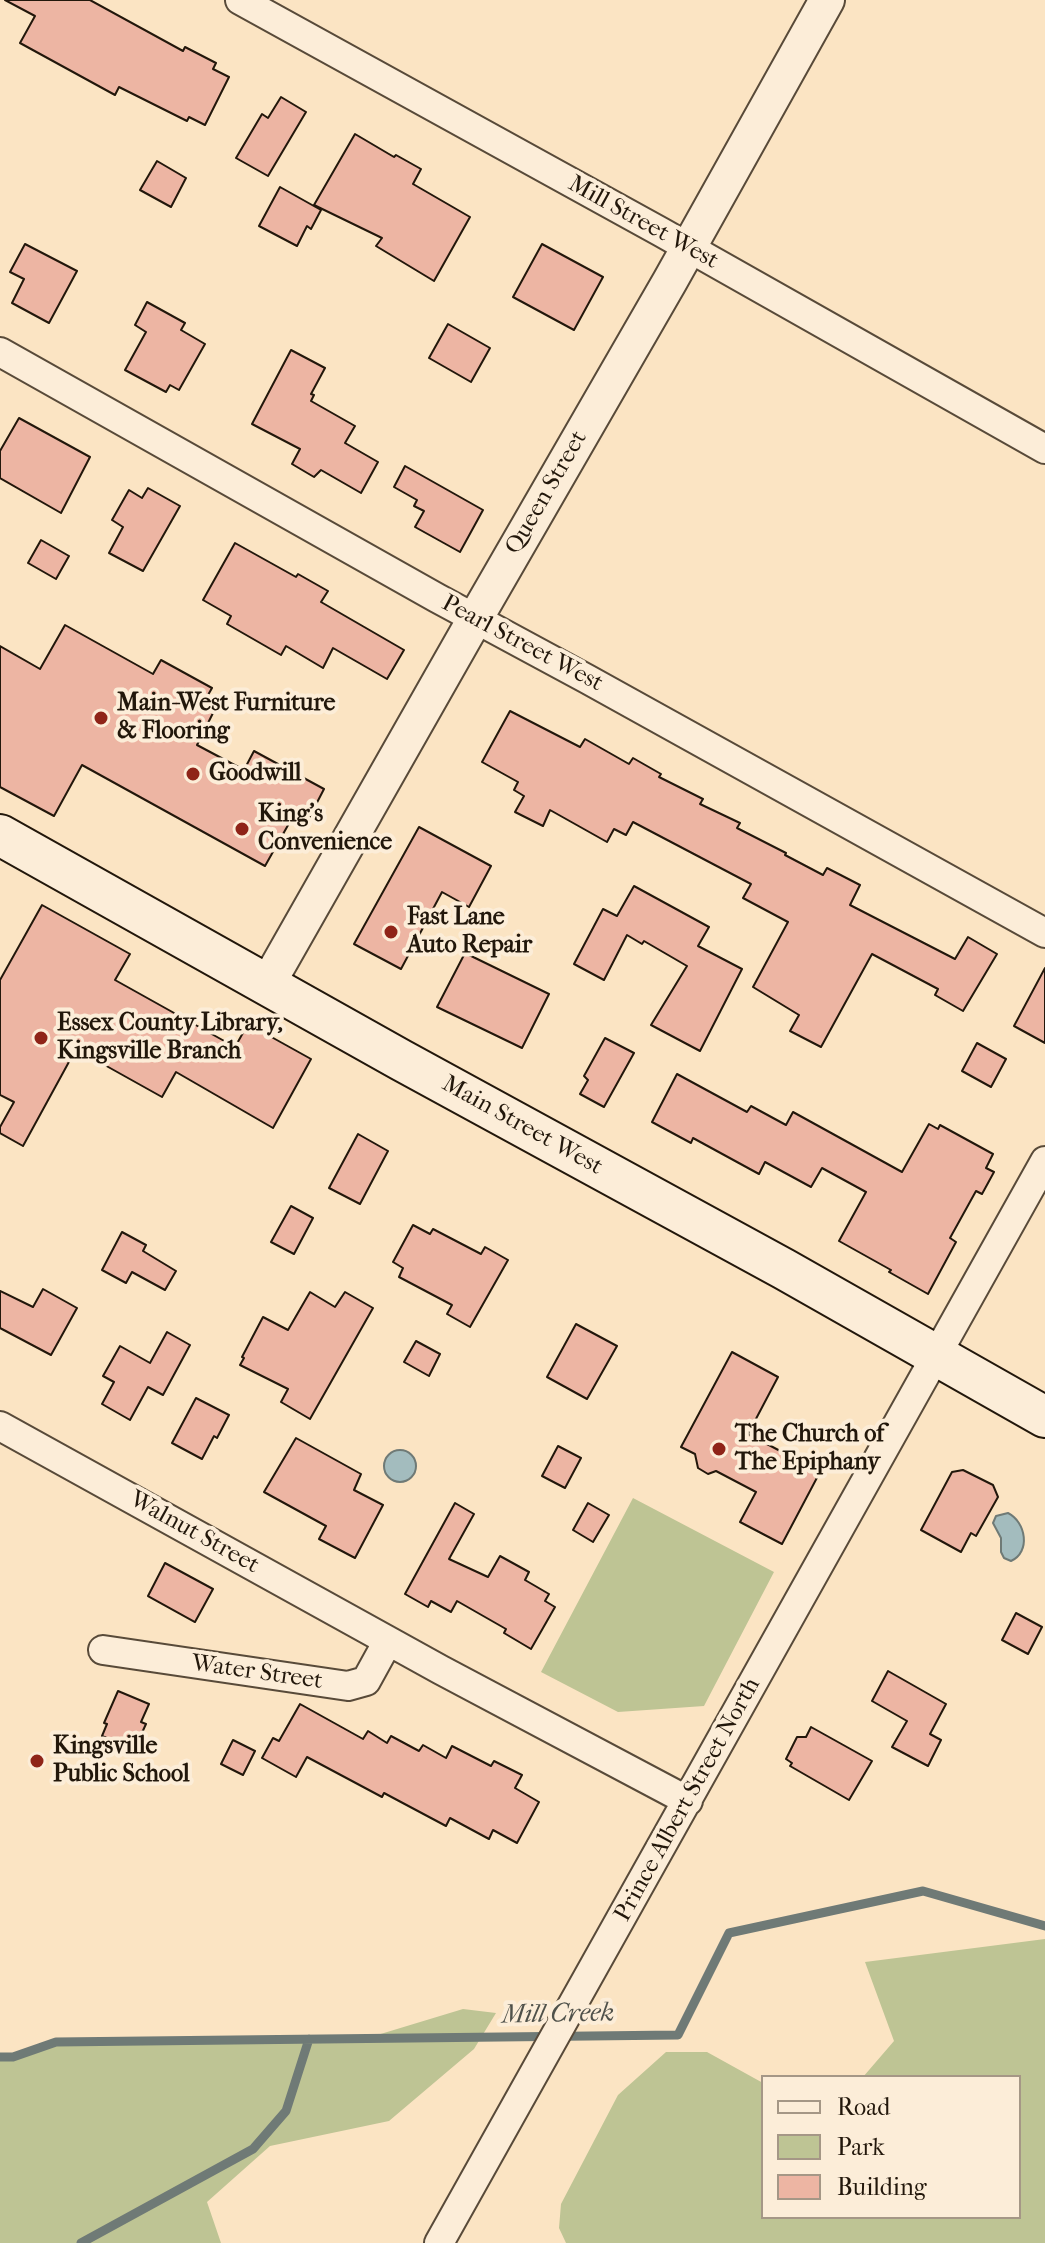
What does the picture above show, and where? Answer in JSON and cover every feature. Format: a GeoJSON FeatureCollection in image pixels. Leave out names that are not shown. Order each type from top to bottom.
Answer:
{"type":"FeatureCollection","features":[{"type":"Feature","properties":{"kind":"main road","name":"Main Street West"},"geometry":{"type":"LineString","coordinates":[[0,835],[1045,1417]]}},
{"type":"Feature","properties":{"kind":"street","name":"Mill Street West"},"geometry":{"type":"LineString","coordinates":[[240,0],[1045,449]]}},
{"type":"Feature","properties":{"kind":"street","name":"Queen Street"},"geometry":{"type":"LineString","coordinates":[[267,985],[827,0]]}},
{"type":"Feature","properties":{"kind":"street","name":"Pearl Street West"},"geometry":{"type":"LineString","coordinates":[[0,352],[475,619],[1045,933]]}},
{"type":"Feature","properties":{"kind":"street","name":"Prince Albert Street North"},"geometry":{"type":"LineString","coordinates":[[439,2243],[1045,1161]]}},
{"type":"Feature","properties":{"kind":"street","name":"Walnut Street"},"geometry":{"type":"LineString","coordinates":[[0,1426],[388,1641],[688,1801]]}},
{"type":"Feature","properties":{"kind":"street","name":"Water Street"},"geometry":{"type":"LineString","coordinates":[[103,1650],[348,1686],[366,1681],[388,1641]]}},
{"type":"Feature","properties":{"kind":"green space"},"geometry":{"type":"Polygon","coordinates":[[[633,1498],[774,1572],[704,1706],[618,1712],[541,1672],[633,1498]]]}},
{"type":"Feature","properties":{"kind":"green space"},"geometry":{"type":"Polygon","coordinates":[[[1045,1939],[1045,2243],[566,2243],[559,2228],[561,2204],[618,2095],[666,2052],[707,2052],[761,2082],[761,2219],[1021,2219],[1021,2075],[865,2075],[894,2041],[865,1962],[1045,1939]]]}},
{"type":"Feature","properties":{"kind":"green space"},"geometry":{"type":"Polygon","coordinates":[[[463,2009],[496,2013],[474,2049],[389,2121],[270,2146],[207,2202],[221,2243],[0,2243],[0,2057],[13,2057],[56,2042],[374,2036],[463,2009]]]}},
{"type":"Feature","properties":{"kind":"water"},"geometry":{"type":"Polygon","coordinates":[[[400,1450],[411,1455],[416,1466],[411,1477],[400,1482],[389,1477],[384,1466],[389,1455],[400,1450]]]}},
{"type":"Feature","properties":{"kind":"water"},"geometry":{"type":"Polygon","coordinates":[[[1008,1513],[1019,1523],[1024,1537],[1022,1551],[1011,1561],[1004,1558],[1001,1552],[1001,1538],[993,1523],[996,1516],[1008,1513]]]}},
{"type":"Feature","properties":{"kind":"building"},"geometry":{"type":"Polygon","coordinates":[[[5,0],[90,0],[183,51],[185,47],[216,63],[213,69],[229,77],[205,125],[189,117],[187,121],[119,87],[115,95],[20,43],[35,16],[5,0]]]}},
{"type":"Feature","properties":{"kind":"building"},"geometry":{"type":"Polygon","coordinates":[[[281,97],[306,112],[268,176],[236,158],[262,114],[268,118],[281,97]]]}},
{"type":"Feature","properties":{"kind":"building"},"geometry":{"type":"Polygon","coordinates":[[[355,134],[421,169],[413,184],[470,217],[434,281],[376,246],[382,238],[314,205],[355,134]]]}},
{"type":"Feature","properties":{"kind":"building"},"geometry":{"type":"Polygon","coordinates":[[[157,161],[186,178],[171,207],[140,190],[157,161]]]}},
{"type":"Feature","properties":{"kind":"building"},"geometry":{"type":"Polygon","coordinates":[[[280,187],[321,210],[311,229],[307,226],[297,246],[259,226],[280,187]]]}},
{"type":"Feature","properties":{"kind":"building"},"geometry":{"type":"Polygon","coordinates":[[[25,244],[77,271],[49,323],[12,303],[24,279],[10,272],[25,244]]]}},
{"type":"Feature","properties":{"kind":"building"},"geometry":{"type":"Polygon","coordinates":[[[542,244],[603,277],[574,330],[513,297],[542,244]]]}},
{"type":"Feature","properties":{"kind":"building"},"geometry":{"type":"Polygon","coordinates":[[[147,302],[185,323],[181,330],[205,344],[179,390],[170,385],[166,392],[125,370],[146,332],[135,325],[147,302]]]}},
{"type":"Feature","properties":{"kind":"building"},"geometry":{"type":"Polygon","coordinates":[[[448,324],[490,348],[471,382],[429,358],[448,324]]]}},
{"type":"Feature","properties":{"kind":"building"},"geometry":{"type":"Polygon","coordinates":[[[291,350],[325,368],[311,394],[314,395],[311,401],[355,426],[345,443],[378,462],[361,493],[321,470],[314,477],[292,464],[300,449],[252,424],[291,350]]]}},
{"type":"Feature","properties":{"kind":"building"},"geometry":{"type":"Polygon","coordinates":[[[19,418],[90,457],[61,513],[0,478],[0,451],[19,418]]]}},
{"type":"Feature","properties":{"kind":"building"},"geometry":{"type":"Polygon","coordinates":[[[405,466],[483,510],[460,552],[415,527],[424,511],[414,506],[417,500],[394,487],[405,466]]]}},
{"type":"Feature","properties":{"kind":"building"},"geometry":{"type":"Polygon","coordinates":[[[148,488],[180,506],[143,571],[109,553],[123,527],[112,520],[129,490],[142,498],[148,488]]]}},
{"type":"Feature","properties":{"kind":"building"},"geometry":{"type":"Polygon","coordinates":[[[41,540],[69,556],[56,579],[28,563],[41,540]]]}},
{"type":"Feature","properties":{"kind":"building"},"geometry":{"type":"Polygon","coordinates":[[[235,543],[328,591],[321,602],[404,650],[387,679],[333,648],[323,668],[286,646],[281,655],[227,624],[231,616],[203,600],[235,543]]]}},
{"type":"Feature","properties":{"kind":"building"},"geometry":{"type":"Polygon","coordinates":[[[65,625],[153,674],[161,660],[212,688],[208,695],[219,701],[197,745],[244,770],[254,751],[324,789],[309,818],[296,811],[265,866],[82,765],[54,816],[0,787],[0,646],[40,669],[65,625]]]}},
{"type":"Feature","properties":{"kind":"building"},"geometry":{"type":"Polygon","coordinates":[[[510,711],[580,747],[585,739],[629,764],[633,758],[661,774],[659,777],[703,799],[700,804],[740,823],[737,828],[785,855],[823,875],[827,868],[860,885],[850,905],[955,959],[968,937],[997,954],[963,1011],[935,995],[938,989],[872,954],[821,1047],[790,1031],[799,1015],[753,987],[788,922],[743,898],[751,884],[633,822],[626,835],[614,829],[607,842],[550,810],[543,826],[515,812],[524,796],[514,790],[518,782],[482,762],[510,711]]]}},
{"type":"Feature","properties":{"kind":"building"},"geometry":{"type":"Polygon","coordinates":[[[419,827],[491,866],[469,907],[442,892],[401,969],[354,944],[419,827]]]}},
{"type":"Feature","properties":{"kind":"building"},"geometry":{"type":"Polygon","coordinates":[[[634,886],[709,927],[698,946],[742,969],[700,1051],[651,1025],[687,966],[644,941],[642,944],[627,935],[604,980],[574,964],[603,909],[617,916],[634,886]]]}},
{"type":"Feature","properties":{"kind":"building"},"geometry":{"type":"Polygon","coordinates":[[[42,905],[130,954],[115,980],[235,1047],[248,1024],[311,1059],[273,1128],[176,1072],[162,1097],[76,1049],[23,1146],[0,1133],[0,1127],[14,1102],[0,1095],[0,980],[42,905]]]}},
{"type":"Feature","properties":{"kind":"building"},"geometry":{"type":"Polygon","coordinates":[[[465,953],[549,994],[522,1048],[437,1007],[465,953]]]}},
{"type":"Feature","properties":{"kind":"building"},"geometry":{"type":"Polygon","coordinates":[[[1045,968],[1045,1043],[1014,1026],[1045,968]]]}},
{"type":"Feature","properties":{"kind":"building"},"geometry":{"type":"Polygon","coordinates":[[[605,1038],[634,1053],[604,1107],[580,1094],[588,1080],[584,1076],[605,1038]]]}},
{"type":"Feature","properties":{"kind":"building"},"geometry":{"type":"Polygon","coordinates":[[[977,1043],[1006,1059],[991,1087],[962,1071],[977,1043]]]}},
{"type":"Feature","properties":{"kind":"building"},"geometry":{"type":"Polygon","coordinates":[[[677,1074],[747,1112],[751,1106],[786,1125],[793,1112],[902,1172],[929,1124],[938,1129],[940,1125],[993,1154],[986,1168],[994,1172],[982,1194],[976,1191],[950,1238],[956,1242],[928,1294],[839,1241],[866,1192],[822,1168],[811,1187],[765,1162],[759,1174],[693,1138],[691,1143],[652,1122],[677,1074]]]}},
{"type":"Feature","properties":{"kind":"building"},"geometry":{"type":"Polygon","coordinates":[[[358,1134],[388,1151],[360,1204],[329,1188],[358,1134]]]}},
{"type":"Feature","properties":{"kind":"building"},"geometry":{"type":"Polygon","coordinates":[[[291,1206],[313,1218],[294,1254],[271,1242],[291,1206]]]}},
{"type":"Feature","properties":{"kind":"building"},"geometry":{"type":"Polygon","coordinates":[[[413,1225],[430,1234],[433,1229],[481,1254],[485,1247],[508,1260],[470,1327],[447,1314],[452,1305],[399,1277],[403,1268],[393,1262],[413,1225]]]}},
{"type":"Feature","properties":{"kind":"building"},"geometry":{"type":"Polygon","coordinates":[[[122,1232],[146,1245],[143,1251],[176,1271],[165,1290],[132,1272],[126,1283],[102,1270],[122,1232]]]}},
{"type":"Feature","properties":{"kind":"building"},"geometry":{"type":"Polygon","coordinates":[[[43,1289],[77,1308],[51,1355],[0,1328],[0,1291],[33,1307],[43,1289]]]}},
{"type":"Feature","properties":{"kind":"building"},"geometry":{"type":"Polygon","coordinates":[[[310,1292],[335,1307],[345,1292],[373,1308],[310,1419],[281,1402],[288,1389],[240,1365],[263,1317],[288,1330],[310,1292]]]}},
{"type":"Feature","properties":{"kind":"building"},"geometry":{"type":"Polygon","coordinates":[[[576,1324],[617,1346],[587,1399],[547,1377],[576,1324]]]}},
{"type":"Feature","properties":{"kind":"building"},"geometry":{"type":"Polygon","coordinates":[[[167,1332],[190,1345],[163,1395],[148,1387],[130,1420],[102,1404],[114,1382],[103,1376],[120,1346],[150,1363],[167,1332]]]}},
{"type":"Feature","properties":{"kind":"building"},"geometry":{"type":"Polygon","coordinates":[[[416,1341],[440,1354],[429,1376],[404,1362],[416,1341]]]}},
{"type":"Feature","properties":{"kind":"building","name":"The Church of The Epiphany"},"geometry":{"type":"Polygon","coordinates":[[[732,1352],[778,1377],[748,1434],[820,1472],[782,1544],[740,1522],[756,1492],[716,1471],[708,1474],[698,1468],[695,1454],[681,1447],[732,1352]]]}},
{"type":"Feature","properties":{"kind":"building"},"geometry":{"type":"Polygon","coordinates":[[[196,1398],[229,1415],[202,1459],[172,1443],[196,1398]]]}},
{"type":"Feature","properties":{"kind":"building"},"geometry":{"type":"Polygon","coordinates":[[[296,1438],[361,1474],[354,1490],[383,1505],[355,1558],[319,1539],[326,1526],[264,1492],[296,1438]]]}},
{"type":"Feature","properties":{"kind":"building"},"geometry":{"type":"Polygon","coordinates":[[[558,1446],[581,1458],[565,1488],[542,1476],[558,1446]]]}},
{"type":"Feature","properties":{"kind":"building"},"geometry":{"type":"Polygon","coordinates":[[[963,1470],[993,1485],[998,1497],[976,1536],[971,1533],[961,1552],[921,1530],[952,1472],[963,1470]]]}},
{"type":"Feature","properties":{"kind":"building"},"geometry":{"type":"Polygon","coordinates":[[[455,1503],[474,1514],[449,1559],[488,1577],[500,1556],[529,1572],[525,1580],[549,1594],[545,1601],[555,1607],[531,1649],[504,1633],[506,1629],[457,1601],[451,1612],[431,1601],[428,1607],[405,1594],[455,1503]]]}},
{"type":"Feature","properties":{"kind":"building"},"geometry":{"type":"Polygon","coordinates":[[[588,1503],[609,1515],[593,1542],[573,1530],[588,1503]]]}},
{"type":"Feature","properties":{"kind":"building"},"geometry":{"type":"Polygon","coordinates":[[[165,1563],[213,1589],[195,1622],[148,1596],[165,1563]]]}},
{"type":"Feature","properties":{"kind":"building"},"geometry":{"type":"Polygon","coordinates":[[[1016,1613],[1042,1627],[1028,1654],[1002,1640],[1016,1613]]]}},
{"type":"Feature","properties":{"kind":"building"},"geometry":{"type":"Polygon","coordinates":[[[888,1671],[946,1704],[930,1734],[941,1740],[928,1766],[892,1747],[907,1721],[872,1701],[888,1671]]]}},
{"type":"Feature","properties":{"kind":"building"},"geometry":{"type":"Polygon","coordinates":[[[118,1691],[149,1704],[141,1722],[146,1724],[134,1750],[102,1736],[107,1724],[104,1723],[118,1691]]]}},
{"type":"Feature","properties":{"kind":"building"},"geometry":{"type":"Polygon","coordinates":[[[300,1704],[363,1739],[368,1731],[387,1743],[391,1736],[419,1751],[423,1745],[446,1758],[452,1746],[491,1766],[494,1761],[522,1775],[515,1788],[539,1802],[517,1843],[493,1830],[489,1839],[450,1818],[446,1826],[384,1793],[382,1797],[307,1757],[296,1777],[262,1758],[273,1738],[279,1741],[300,1704]]]}},
{"type":"Feature","properties":{"kind":"building"},"geometry":{"type":"Polygon","coordinates":[[[811,1727],[872,1761],[849,1800],[790,1766],[792,1763],[786,1759],[797,1737],[806,1737],[811,1727]]]}},
{"type":"Feature","properties":{"kind":"building"},"geometry":{"type":"Polygon","coordinates":[[[233,1740],[255,1751],[243,1775],[221,1764],[233,1740]]]}},
{"type":"Feature","properties":{"kind":"waterway","name":"Mill Creek"},"geometry":{"type":"LineString","coordinates":[[0,2057],[13,2057],[56,2042],[678,2035],[729,1933],[923,1891],[1045,1926]]}},
{"type":"Feature","properties":{"kind":"waterway"},"geometry":{"type":"LineString","coordinates":[[81,2243],[253,2149],[286,2111],[309,2039]]}},
{"type":"Feature","properties":{"kind":"place","name":"Main-West Furniture & Flooring"},"geometry":{"type":"Point","coordinates":[101,718]}},
{"type":"Feature","properties":{"kind":"place","name":"Goodwill"},"geometry":{"type":"Point","coordinates":[193,774]}},
{"type":"Feature","properties":{"kind":"place","name":"King's Convenience"},"geometry":{"type":"Point","coordinates":[242,829]}},
{"type":"Feature","properties":{"kind":"place","name":"Fast Lane Auto Repair"},"geometry":{"type":"Point","coordinates":[391,932]}},
{"type":"Feature","properties":{"kind":"place","name":"Essex County Library, Kingsville Branch"},"geometry":{"type":"Point","coordinates":[41,1038]}},
{"type":"Feature","properties":{"kind":"place","name":"The Church of The Epiphany"},"geometry":{"type":"Point","coordinates":[719,1449]}},
{"type":"Feature","properties":{"kind":"place","name":"Kingsville Public School"},"geometry":{"type":"Point","coordinates":[37,1761]}}]}
